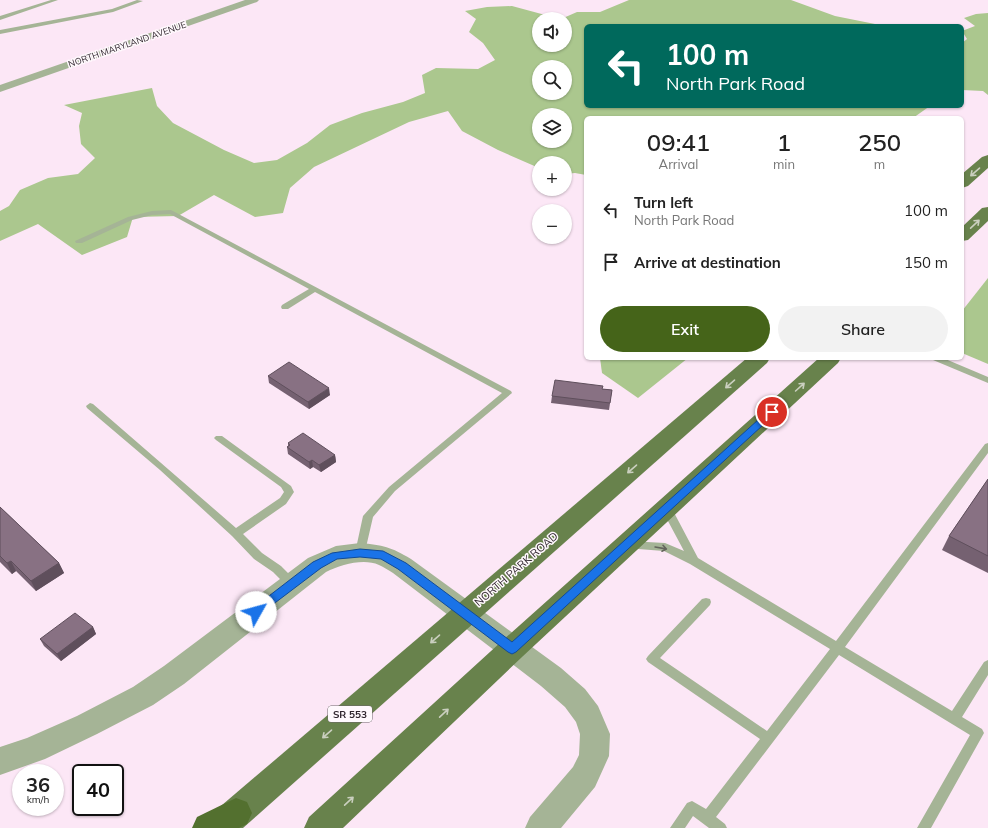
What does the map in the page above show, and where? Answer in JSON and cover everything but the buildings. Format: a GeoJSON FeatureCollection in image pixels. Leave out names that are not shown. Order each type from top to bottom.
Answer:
{"type":"FeatureCollection","features":[{"type":"Feature","properties":{"kind":"highway"},"geometry":{"type":"LineString","coordinates":[[208,828],[227,821]]}},
{"type":"Feature","properties":{"kind":"main road"},"geometry":{"type":"LineString","coordinates":[[964,181],[988,160]]}},
{"type":"Feature","properties":{"kind":"main road"},"geometry":{"type":"LineString","coordinates":[[964,234],[988,212]]}},
{"type":"Feature","properties":{"kind":"main road","name":"NORTH PARK ROAD"},"geometry":{"type":"LineString","coordinates":[[227,821],[758,360]]}},
{"type":"Feature","properties":{"kind":"main road"},"geometry":{"type":"LineString","coordinates":[[320,828],[512,649],[829,360]]}},
{"type":"Feature","properties":{"kind":"street","name":"NORTH MARYLAND AVENUE"},"geometry":{"type":"LineString","coordinates":[[0,89],[254,0]]}},
{"type":"Feature","properties":{"kind":"street"},"geometry":{"type":"LineString","coordinates":[[0,761],[34,749],[88,725],[143,696],[174,675],[317,565],[336,556],[360,553],[383,555],[402,566],[464,614],[551,677],[575,698],[588,715],[595,734],[594,756],[584,777],[541,828]]}},
{"type":"Feature","properties":{"kind":"lane"},"geometry":{"type":"LineString","coordinates":[[0,18],[56,0]]}},
{"type":"Feature","properties":{"kind":"lane"},"geometry":{"type":"LineString","coordinates":[[0,32],[112,10],[141,1],[139,0]]}},
{"type":"Feature","properties":{"kind":"lane"},"geometry":{"type":"LineString","coordinates":[[79,241],[130,218],[152,213],[171,212],[508,393],[392,489],[368,516],[360,553]]}},
{"type":"Feature","properties":{"kind":"lane"},"geometry":{"type":"LineString","coordinates":[[285,307],[315,289]]}},
{"type":"Feature","properties":{"kind":"lane"},"geometry":{"type":"LineString","coordinates":[[941,360],[988,380]]}},
{"type":"Feature","properties":{"kind":"lane"},"geometry":{"type":"LineString","coordinates":[[90,406],[236,533],[258,556],[277,569],[292,584]]}},
{"type":"Feature","properties":{"kind":"lane"},"geometry":{"type":"LineString","coordinates":[[219,438],[288,488],[289,492],[287,497],[236,533]]}},
{"type":"Feature","properties":{"kind":"lane"},"geometry":{"type":"LineString","coordinates":[[707,818],[838,648],[988,446]]}},
{"type":"Feature","properties":{"kind":"lane"},"geometry":{"type":"LineString","coordinates":[[666,508],[694,561]]}},
{"type":"Feature","properties":{"kind":"lane"},"geometry":{"type":"LineString","coordinates":[[627,544],[665,547],[694,561],[978,733],[924,828]]}},
{"type":"Feature","properties":{"kind":"lane"},"geometry":{"type":"LineString","coordinates":[[706,602],[652,659],[768,738]]}},
{"type":"Feature","properties":{"kind":"lane"},"geometry":{"type":"LineString","coordinates":[[954,719],[988,665]]}},
{"type":"Feature","properties":{"kind":"lane"},"geometry":{"type":"LineString","coordinates":[[677,828],[692,807],[720,828]]}},
{"type":"Feature","properties":{"kind":"green space"},"geometry":{"type":"Polygon","coordinates":[[[629,0],[791,0],[835,16],[875,24],[584,24],[584,108],[927,108],[916,116],[584,116],[584,175],[572,173],[572,156],[532,156],[532,165],[498,150],[462,131],[448,111],[409,122],[314,167],[290,188],[283,213],[255,217],[214,195],[178,216],[133,217],[127,237],[82,255],[38,224],[0,241],[0,211],[9,206],[20,190],[48,178],[78,174],[95,158],[81,144],[79,126],[82,113],[64,105],[152,88],[157,106],[173,123],[224,150],[254,163],[277,160],[307,143],[330,125],[362,113],[403,102],[425,93],[422,75],[436,68],[478,69],[495,60],[483,43],[469,32],[476,19],[465,11],[487,7],[512,6],[534,12],[532,12],[532,52],[572,52],[572,14],[577,12],[600,12],[629,0]]]}},
{"type":"Feature","properties":{"kind":"green space"},"geometry":{"type":"Polygon","coordinates":[[[988,13],[988,95],[983,91],[964,90],[964,41],[967,39],[964,34],[964,30],[975,26],[964,18],[976,14],[988,13]]]}},
{"type":"Feature","properties":{"kind":"green space"},"geometry":{"type":"Polygon","coordinates":[[[988,278],[988,364],[964,354],[964,308],[988,278]]]}},
{"type":"Feature","properties":{"kind":"green space"},"geometry":{"type":"Polygon","coordinates":[[[600,360],[686,360],[638,398],[602,373],[600,360]]]}},
{"type":"Feature","properties":{"kind":"route"},"geometry":{"type":"LineString","coordinates":[[256,612],[317,565],[336,556],[360,553],[383,555],[402,566],[512,649],[772,412]]}}]}
